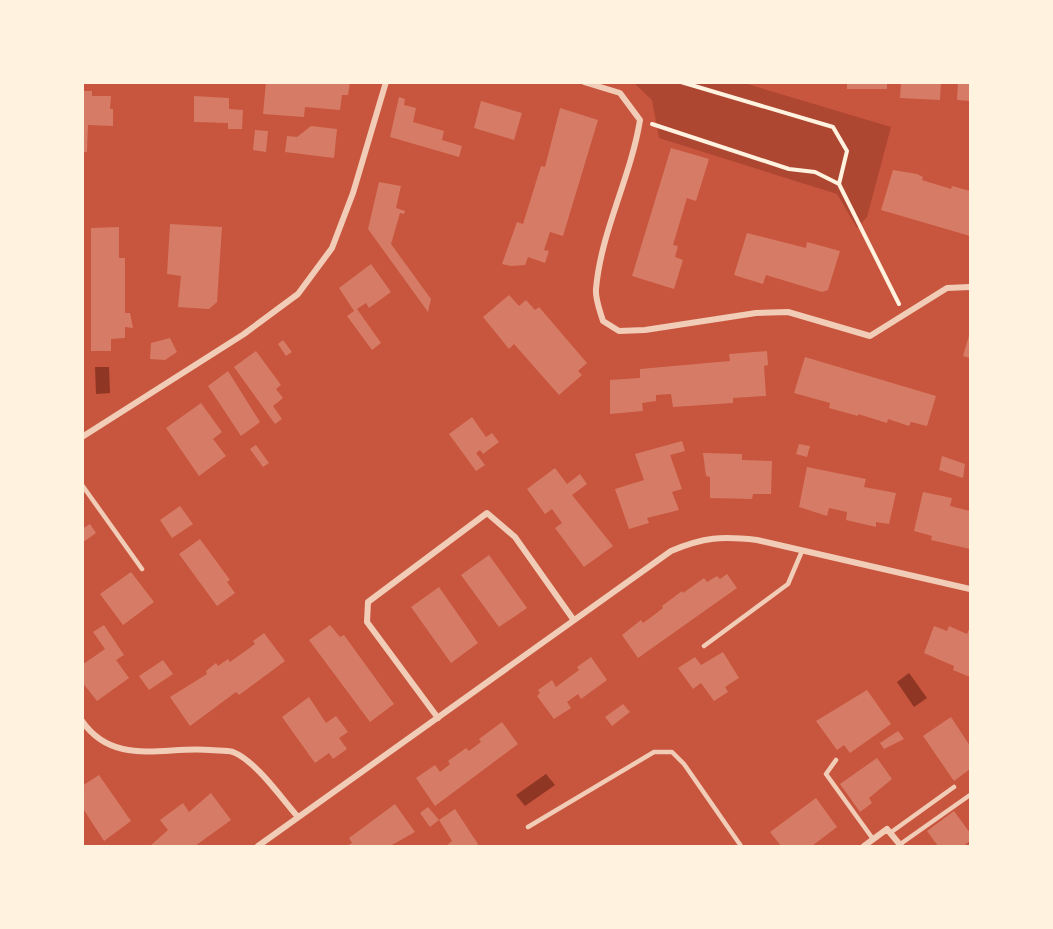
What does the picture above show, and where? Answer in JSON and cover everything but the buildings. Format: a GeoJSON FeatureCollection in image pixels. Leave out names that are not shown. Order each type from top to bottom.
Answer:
{"type":"FeatureCollection","features":[{"type":"Feature","properties":{"kind":"street"},"geometry":{"type":"LineString","coordinates":[[82,437],[244,334],[298,294],[332,248],[353,193],[386,82]]}},
{"type":"Feature","properties":{"kind":"street"},"geometry":{"type":"LineString","coordinates":[[584,82],[620,93],[640,120],[634,154],[603,249],[596,292],[603,321],[619,331],[645,330],[744,314],[788,312],[870,336],[947,288],[970,287]]}},
{"type":"Feature","properties":{"kind":"street"},"geometry":{"type":"LineString","coordinates":[[438,718],[367,622],[368,602],[488,513],[514,537],[573,619]]}},
{"type":"Feature","properties":{"kind":"street"},"geometry":{"type":"LineString","coordinates":[[258,846],[573,619],[671,551],[696,540],[724,536],[970,589]]}},
{"type":"Feature","properties":{"kind":"street"},"geometry":{"type":"LineString","coordinates":[[82,722],[99,741],[130,752],[201,749],[233,752],[250,763],[298,817]]}},
{"type":"Feature","properties":{"kind":"street"},"geometry":{"type":"LineString","coordinates":[[864,846],[887,829],[900,846]]}},
{"type":"Feature","properties":{"kind":"lane"},"geometry":{"type":"LineString","coordinates":[[82,485],[142,569]]}},
{"type":"Feature","properties":{"kind":"lane"},"geometry":{"type":"LineString","coordinates":[[704,646],[788,584],[802,551]]}},
{"type":"Feature","properties":{"kind":"lane"},"geometry":{"type":"LineString","coordinates":[[528,827],[654,752],[672,752],[684,764],[741,846]]}},
{"type":"Feature","properties":{"kind":"lane"},"geometry":{"type":"LineString","coordinates":[[836,760],[826,774],[873,839]]}},
{"type":"Feature","properties":{"kind":"lane"},"geometry":{"type":"LineString","coordinates":[[891,833],[954,787]]}},
{"type":"Feature","properties":{"kind":"lane"},"geometry":{"type":"LineString","coordinates":[[900,846],[969,795]]}},
{"type":"Feature","properties":{"kind":"path"},"geometry":{"type":"LineString","coordinates":[[681,82],[833,127],[847,151],[839,184]]}},
{"type":"Feature","properties":{"kind":"path"},"geometry":{"type":"LineString","coordinates":[[640,120],[789,169],[815,172],[839,184],[904,315]]}},
{"type":"Feature","properties":{"kind":"shaded area"},"geometry":{"type":"Polygon","coordinates":[[[634,83],[744,83],[891,127],[867,217],[857,228],[837,194],[659,138],[652,100],[634,83]]]}},
{"type":"Feature","properties":{"kind":"shaded area"},"geometry":{"type":"Polygon","coordinates":[[[95,367],[109,367],[110,393],[96,394],[95,367]]]}},
{"type":"Feature","properties":{"kind":"shaded area"},"geometry":{"type":"Polygon","coordinates":[[[909,673],[927,698],[914,707],[897,682],[909,673]]]}},
{"type":"Feature","properties":{"kind":"shaded area"},"geometry":{"type":"Polygon","coordinates":[[[546,774],[555,785],[525,806],[516,795],[546,774]]]}}]}
